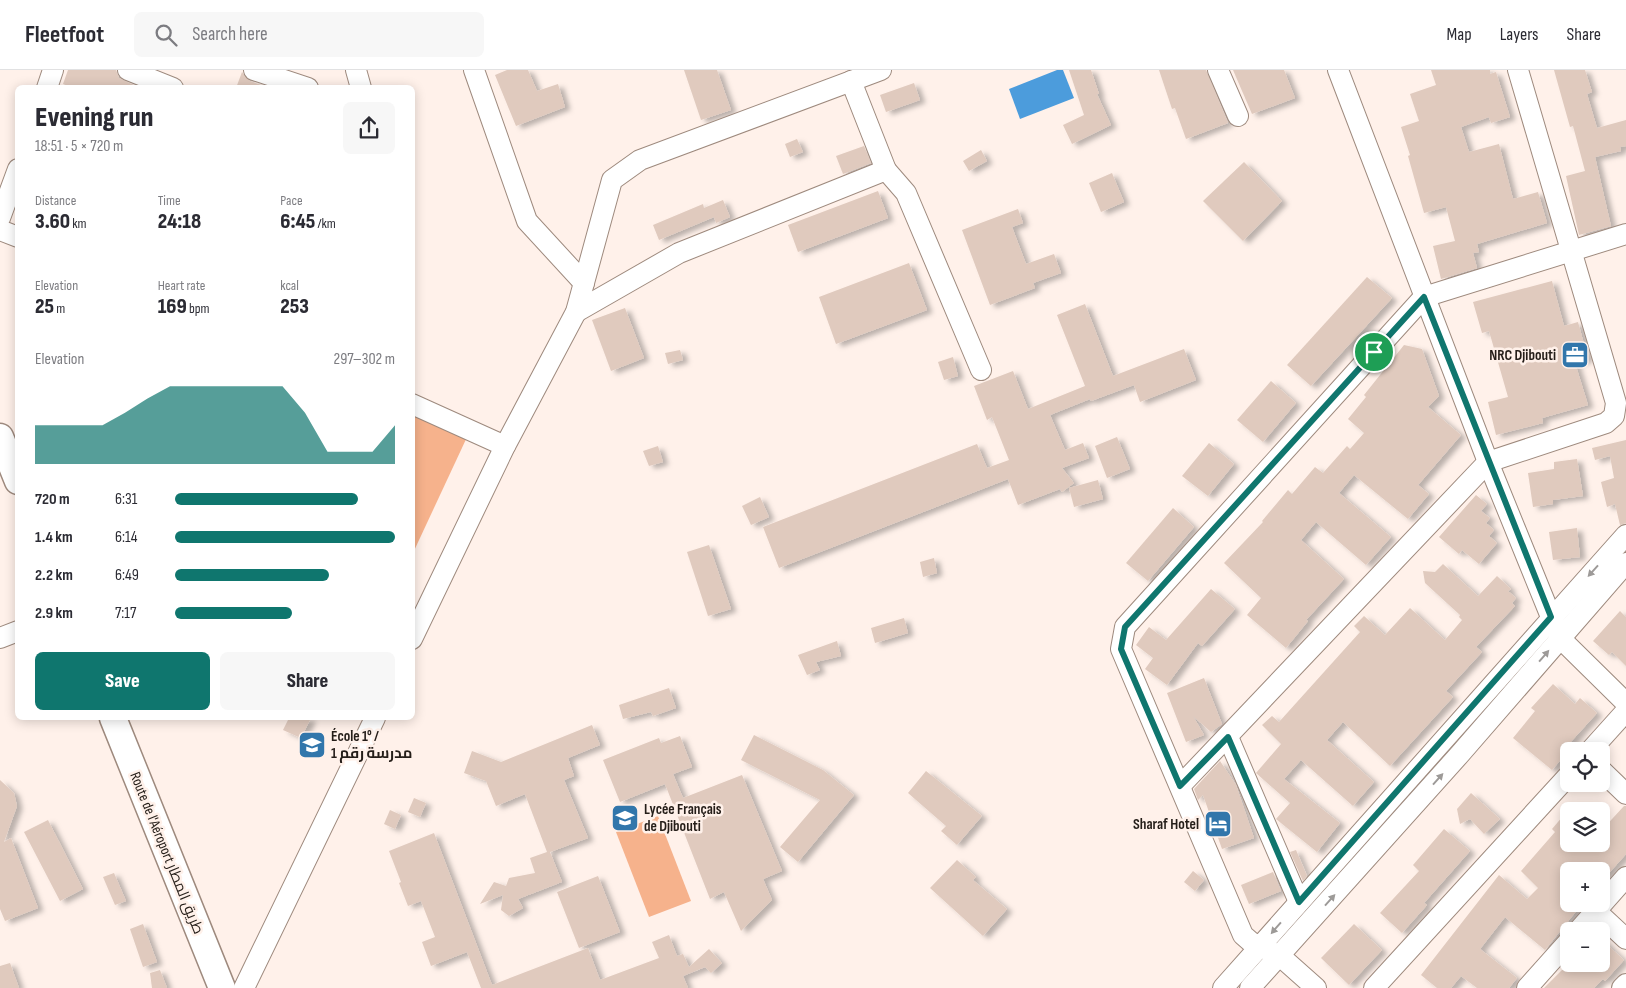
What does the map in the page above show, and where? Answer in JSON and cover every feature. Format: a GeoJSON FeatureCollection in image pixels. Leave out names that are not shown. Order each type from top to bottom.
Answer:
{"type":"FeatureCollection","features":[{"type":"Feature","properties":{"kind":"main road"},"geometry":{"type":"LineString","coordinates":[[0,437],[15,474]]}},
{"type":"Feature","properties":{"kind":"main road","name":"Route de l'Aéroport طريق المطار"},"geometry":{"type":"LineString","coordinates":[[113,720],[222,988]]}},
{"type":"Feature","properties":{"kind":"street"},"geometry":{"type":"LineString","coordinates":[[48,85],[53,70]]}},
{"type":"Feature","properties":{"kind":"street"},"geometry":{"type":"LineString","coordinates":[[128,70],[166,85]]}},
{"type":"Feature","properties":{"kind":"street"},"geometry":{"type":"LineString","coordinates":[[254,70],[299,85]]}},
{"type":"Feature","properties":{"kind":"street"},"geometry":{"type":"LineString","coordinates":[[474,70],[527,221],[584,283]]}},
{"type":"Feature","properties":{"kind":"street"},"geometry":{"type":"LineString","coordinates":[[415,633],[505,446],[576,312],[612,180],[640,160],[881,70]]}},
{"type":"Feature","properties":{"kind":"street"},"geometry":{"type":"LineString","coordinates":[[1218,70],[1238,116]]}},
{"type":"Feature","properties":{"kind":"street"},"geometry":{"type":"LineString","coordinates":[[1338,70],[1488,462],[1560,638],[1626,703]]}},
{"type":"Feature","properties":{"kind":"street"},"geometry":{"type":"LineString","coordinates":[[1180,786],[1488,462],[1606,423],[1614,416],[1616,403],[1518,70]]}},
{"type":"Feature","properties":{"kind":"street"},"geometry":{"type":"LineString","coordinates":[[851,81],[886,170],[906,193],[981,370]]}},
{"type":"Feature","properties":{"kind":"street"},"geometry":{"type":"LineString","coordinates":[[576,312],[680,253],[886,170]]}},
{"type":"Feature","properties":{"kind":"street"},"geometry":{"type":"LineString","coordinates":[[0,218],[15,177]]}},
{"type":"Feature","properties":{"kind":"street"},"geometry":{"type":"LineString","coordinates":[[0,230],[15,237]]}},
{"type":"Feature","properties":{"kind":"street"},"geometry":{"type":"LineString","coordinates":[[1316,988],[1280,956],[1259,947],[1244,935],[1121,649],[1125,627],[1424,297],[1626,234]]}},
{"type":"Feature","properties":{"kind":"street"},"geometry":{"type":"LineString","coordinates":[[415,405],[505,446]]}},
{"type":"Feature","properties":{"kind":"street"},"geometry":{"type":"LineString","coordinates":[[1223,988],[1551,617],[1626,535]]}},
{"type":"Feature","properties":{"kind":"street"},"geometry":{"type":"LineString","coordinates":[[1250,988],[1626,563]]}},
{"type":"Feature","properties":{"kind":"street"},"geometry":{"type":"LineString","coordinates":[[0,638],[15,632]]}},
{"type":"Feature","properties":{"kind":"street"},"geometry":{"type":"LineString","coordinates":[[1598,742],[1626,711]]}},
{"type":"Feature","properties":{"kind":"street"},"geometry":{"type":"LineString","coordinates":[[244,988],[373,720]]}},
{"type":"Feature","properties":{"kind":"street"},"geometry":{"type":"LineString","coordinates":[[1228,737],[1299,902]]}},
{"type":"Feature","properties":{"kind":"street"},"geometry":{"type":"LineString","coordinates":[[1610,779],[1626,794]]}},
{"type":"Feature","properties":{"kind":"street"},"geometry":{"type":"LineString","coordinates":[[1374,988],[1560,784]]}},
{"type":"Feature","properties":{"kind":"street"},"geometry":{"type":"LineString","coordinates":[[1610,896],[1626,878]]}},
{"type":"Feature","properties":{"kind":"street"},"geometry":{"type":"LineString","coordinates":[[1586,922],[1595,912]]}},
{"type":"Feature","properties":{"kind":"street"},"geometry":{"type":"LineString","coordinates":[[1597,912],[1626,939]]}},
{"type":"Feature","properties":{"kind":"street"},"geometry":{"type":"LineString","coordinates":[[1526,988],[1560,951]]}},
{"type":"Feature","properties":{"kind":"street"},"geometry":{"type":"LineString","coordinates":[[1622,988],[1626,984]]}},
{"type":"Feature","properties":{"kind":"shaded area"},"geometry":{"type":"Polygon","coordinates":[[[415,412],[468,435],[415,549],[415,412]]]}},
{"type":"Feature","properties":{"kind":"shaded area"},"geometry":{"type":"Polygon","coordinates":[[[658,816],[691,901],[649,917],[616,832],[658,816]]]}},
{"type":"Feature","properties":{"kind":"water"},"geometry":{"type":"Polygon","coordinates":[[[1057,70],[1063,70],[1074,98],[1020,119],[1009,89],[1057,70]]]}},
{"type":"Feature","properties":{"kind":"building"},"geometry":{"type":"Polygon","coordinates":[[[68,70],[116,70],[119,78],[134,85],[66,85],[63,84],[68,70]]]}},
{"type":"Feature","properties":{"kind":"building"},"geometry":{"type":"Polygon","coordinates":[[[507,70],[528,70],[537,91],[558,84],[565,107],[516,126],[495,75],[507,70]]]}},
{"type":"Feature","properties":{"kind":"building"},"geometry":{"type":"Polygon","coordinates":[[[684,70],[717,70],[731,110],[701,120],[684,70]]]}},
{"type":"Feature","properties":{"kind":"building"},"geometry":{"type":"Polygon","coordinates":[[[1069,70],[1091,70],[1099,94],[1097,94],[1111,125],[1072,144],[1063,125],[1084,115],[1069,70]]]}},
{"type":"Feature","properties":{"kind":"building"},"geometry":{"type":"Polygon","coordinates":[[[1159,70],[1206,70],[1228,123],[1186,139],[1175,108],[1172,109],[1159,70]]]}},
{"type":"Feature","properties":{"kind":"building"},"geometry":{"type":"Polygon","coordinates":[[[1233,70],[1284,70],[1295,98],[1252,114],[1233,70]]]}},
{"type":"Feature","properties":{"kind":"building"},"geometry":{"type":"Polygon","coordinates":[[[1431,70],[1490,70],[1490,74],[1496,72],[1510,117],[1491,123],[1489,117],[1461,127],[1469,152],[1499,144],[1513,199],[1538,192],[1547,223],[1477,244],[1479,252],[1473,253],[1477,268],[1441,279],[1433,246],[1455,241],[1446,207],[1424,213],[1401,127],[1419,121],[1410,94],[1436,85],[1431,70]]]}},
{"type":"Feature","properties":{"kind":"building"},"geometry":{"type":"Polygon","coordinates":[[[1554,70],[1585,70],[1592,92],[1587,94],[1597,128],[1626,120],[1626,146],[1620,147],[1621,151],[1595,157],[1611,226],[1579,235],[1566,176],[1585,171],[1573,126],[1570,127],[1554,70]]]}},
{"type":"Feature","properties":{"kind":"building"},"geometry":{"type":"Polygon","coordinates":[[[242,72],[250,81],[261,85],[237,85],[242,72]]]}},
{"type":"Feature","properties":{"kind":"building"},"geometry":{"type":"Polygon","coordinates":[[[914,83],[920,100],[886,112],[880,95],[914,83]]]}},
{"type":"Feature","properties":{"kind":"building"},"geometry":{"type":"Polygon","coordinates":[[[797,139],[803,152],[790,157],[785,144],[797,139]]]}},
{"type":"Feature","properties":{"kind":"building"},"geometry":{"type":"Polygon","coordinates":[[[864,146],[871,163],[843,174],[836,156],[864,146]]]}},
{"type":"Feature","properties":{"kind":"building"},"geometry":{"type":"Polygon","coordinates":[[[981,150],[987,161],[969,171],[963,161],[981,150]]]}},
{"type":"Feature","properties":{"kind":"building"},"geometry":{"type":"Polygon","coordinates":[[[1244,162],[1282,201],[1243,241],[1203,201],[1244,162]]]}},
{"type":"Feature","properties":{"kind":"building"},"geometry":{"type":"Polygon","coordinates":[[[1112,173],[1124,202],[1101,212],[1089,183],[1112,173]]]}},
{"type":"Feature","properties":{"kind":"building"},"geometry":{"type":"Polygon","coordinates":[[[878,191],[888,218],[798,252],[788,225],[878,191]]]}},
{"type":"Feature","properties":{"kind":"building"},"geometry":{"type":"Polygon","coordinates":[[[723,200],[730,217],[716,223],[714,217],[659,240],[653,225],[703,204],[704,208],[723,200]]]}},
{"type":"Feature","properties":{"kind":"building"},"geometry":{"type":"Polygon","coordinates":[[[1018,209],[1023,223],[1012,227],[1026,264],[1054,254],[1061,273],[1033,283],[1035,288],[990,305],[962,230],[1018,209]]]}},
{"type":"Feature","properties":{"kind":"building"},"geometry":{"type":"Polygon","coordinates":[[[909,263],[927,310],[836,344],[819,297],[909,263]]]}},
{"type":"Feature","properties":{"kind":"building"},"geometry":{"type":"Polygon","coordinates":[[[1367,277],[1392,298],[1311,386],[1287,365],[1367,277]]]}},
{"type":"Feature","properties":{"kind":"building"},"geometry":{"type":"Polygon","coordinates":[[[1552,281],[1564,326],[1578,322],[1588,359],[1575,363],[1588,405],[1542,418],[1543,423],[1496,435],[1488,402],[1508,397],[1489,331],[1482,333],[1473,302],[1552,281]]]}},
{"type":"Feature","properties":{"kind":"building"},"geometry":{"type":"Polygon","coordinates":[[[1085,304],[1113,376],[1184,349],[1196,380],[1140,402],[1134,385],[1091,401],[1090,399],[1050,415],[1065,450],[1083,443],[1089,458],[1062,468],[1074,483],[1062,492],[1060,489],[1018,505],[1008,479],[779,568],[763,527],[977,444],[987,468],[1009,460],[992,417],[987,420],[974,386],[1013,371],[1028,409],[1085,386],[1057,315],[1085,304]]]}},
{"type":"Feature","properties":{"kind":"building"},"geometry":{"type":"Polygon","coordinates":[[[625,308],[644,358],[611,371],[592,320],[625,308]]]}},
{"type":"Feature","properties":{"kind":"building"},"geometry":{"type":"Polygon","coordinates":[[[1404,345],[1422,349],[1439,396],[1428,407],[1461,435],[1418,485],[1429,494],[1408,519],[1354,475],[1339,493],[1391,537],[1366,565],[1316,522],[1301,540],[1344,579],[1306,620],[1308,621],[1286,648],[1247,615],[1261,598],[1224,563],[1263,522],[1288,490],[1292,494],[1315,467],[1323,473],[1347,446],[1350,449],[1364,433],[1348,419],[1366,397],[1364,395],[1404,345]]]}},
{"type":"Feature","properties":{"kind":"building"},"geometry":{"type":"Polygon","coordinates":[[[680,350],[683,360],[668,364],[665,353],[680,350]]]}},
{"type":"Feature","properties":{"kind":"building"},"geometry":{"type":"Polygon","coordinates":[[[953,357],[958,376],[944,380],[938,362],[953,357]]]}},
{"type":"Feature","properties":{"kind":"building"},"geometry":{"type":"Polygon","coordinates":[[[1271,381],[1296,403],[1263,442],[1237,420],[1271,381]]]}},
{"type":"Feature","properties":{"kind":"building"},"geometry":{"type":"Polygon","coordinates":[[[1117,437],[1130,469],[1107,478],[1095,446],[1117,437]]]}},
{"type":"Feature","properties":{"kind":"building"},"geometry":{"type":"Polygon","coordinates":[[[1626,440],[1626,523],[1620,525],[1615,504],[1607,507],[1601,482],[1614,478],[1610,456],[1595,460],[1592,448],[1626,440]]]}},
{"type":"Feature","properties":{"kind":"building"},"geometry":{"type":"Polygon","coordinates":[[[1209,443],[1234,464],[1208,496],[1182,476],[1209,443]]]}},
{"type":"Feature","properties":{"kind":"building"},"geometry":{"type":"Polygon","coordinates":[[[658,446],[663,462],[649,466],[643,451],[658,446]]]}},
{"type":"Feature","properties":{"kind":"building"},"geometry":{"type":"Polygon","coordinates":[[[1577,459],[1583,496],[1553,500],[1553,504],[1533,507],[1528,473],[1554,469],[1554,462],[1577,459]]]}},
{"type":"Feature","properties":{"kind":"building"},"geometry":{"type":"Polygon","coordinates":[[[1098,480],[1103,499],[1074,507],[1069,488],[1098,480]]]}},
{"type":"Feature","properties":{"kind":"building"},"geometry":{"type":"Polygon","coordinates":[[[1476,495],[1487,504],[1481,511],[1490,518],[1486,523],[1494,530],[1489,536],[1497,543],[1479,564],[1462,550],[1459,554],[1439,537],[1476,495]]]}},
{"type":"Feature","properties":{"kind":"building"},"geometry":{"type":"Polygon","coordinates":[[[760,497],[769,517],[751,525],[742,506],[760,497]]]}},
{"type":"Feature","properties":{"kind":"building"},"geometry":{"type":"Polygon","coordinates":[[[1173,508],[1194,527],[1148,581],[1126,563],[1173,508]]]}},
{"type":"Feature","properties":{"kind":"building"},"geometry":{"type":"Polygon","coordinates":[[[1577,528],[1580,557],[1553,560],[1549,532],[1577,528]]]}},
{"type":"Feature","properties":{"kind":"building"},"geometry":{"type":"Polygon","coordinates":[[[709,545],[731,609],[708,616],[687,552],[709,545]]]}},
{"type":"Feature","properties":{"kind":"building"},"geometry":{"type":"Polygon","coordinates":[[[934,558],[937,573],[923,577],[920,562],[934,558]]]}},
{"type":"Feature","properties":{"kind":"building"},"geometry":{"type":"Polygon","coordinates":[[[1443,564],[1478,596],[1497,576],[1511,589],[1508,591],[1516,598],[1512,603],[1515,606],[1476,647],[1482,652],[1446,691],[1453,697],[1390,766],[1343,722],[1327,740],[1374,782],[1353,806],[1301,760],[1284,779],[1340,823],[1317,852],[1276,819],[1290,803],[1256,773],[1281,744],[1262,725],[1272,716],[1279,722],[1360,632],[1354,626],[1364,616],[1385,635],[1410,608],[1445,640],[1462,620],[1459,617],[1460,615],[1425,583],[1423,571],[1435,572],[1443,564]]]}},
{"type":"Feature","properties":{"kind":"building"},"geometry":{"type":"Polygon","coordinates":[[[1211,589],[1235,609],[1202,646],[1198,643],[1167,685],[1145,669],[1153,658],[1136,645],[1149,627],[1166,640],[1211,589]]]}},
{"type":"Feature","properties":{"kind":"building"},"geometry":{"type":"Polygon","coordinates":[[[1620,611],[1626,617],[1626,666],[1612,652],[1609,655],[1593,641],[1620,611]]]}},
{"type":"Feature","properties":{"kind":"building"},"geometry":{"type":"Polygon","coordinates":[[[904,618],[908,633],[875,643],[871,628],[904,618]]]}},
{"type":"Feature","properties":{"kind":"building"},"geometry":{"type":"Polygon","coordinates":[[[837,641],[841,656],[816,662],[820,670],[807,675],[798,655],[837,641]]]}},
{"type":"Feature","properties":{"kind":"building"},"geometry":{"type":"Polygon","coordinates":[[[1204,678],[1222,724],[1211,732],[1193,716],[1204,735],[1186,742],[1167,693],[1204,678]]]}},
{"type":"Feature","properties":{"kind":"building"},"geometry":{"type":"Polygon","coordinates":[[[1553,684],[1575,704],[1580,698],[1597,713],[1571,742],[1560,742],[1560,761],[1552,770],[1513,738],[1535,711],[1531,708],[1553,684]]]}},
{"type":"Feature","properties":{"kind":"building"},"geometry":{"type":"Polygon","coordinates":[[[669,688],[676,708],[653,716],[651,712],[623,719],[619,705],[669,688]]]}},
{"type":"Feature","properties":{"kind":"building"},"geometry":{"type":"Polygon","coordinates":[[[288,720],[310,720],[301,738],[283,730],[288,720]]]}},
{"type":"Feature","properties":{"kind":"building"},"geometry":{"type":"Polygon","coordinates":[[[592,725],[600,745],[568,758],[574,776],[564,780],[588,838],[550,852],[562,882],[518,899],[523,908],[509,916],[501,910],[503,895],[480,904],[494,882],[506,886],[509,878],[535,873],[530,858],[547,852],[525,794],[496,806],[486,781],[464,773],[472,751],[501,762],[592,725]]]}},
{"type":"Feature","properties":{"kind":"building"},"geometry":{"type":"Polygon","coordinates":[[[754,735],[823,770],[854,795],[798,862],[780,847],[820,800],[741,760],[754,735]]]}},
{"type":"Feature","properties":{"kind":"building"},"geometry":{"type":"Polygon","coordinates":[[[680,736],[692,767],[673,774],[683,798],[742,775],[782,871],[763,879],[772,900],[741,931],[724,892],[710,899],[665,784],[620,802],[603,760],[659,738],[661,743],[680,736]]]}},
{"type":"Feature","properties":{"kind":"building"},"geometry":{"type":"Polygon","coordinates":[[[1220,761],[1236,785],[1254,838],[1222,849],[1203,795],[1198,800],[1194,789],[1220,761]]]}},
{"type":"Feature","properties":{"kind":"building"},"geometry":{"type":"Polygon","coordinates":[[[926,771],[982,816],[957,845],[941,831],[946,826],[908,793],[926,771]]]}},
{"type":"Feature","properties":{"kind":"building"},"geometry":{"type":"Polygon","coordinates":[[[0,780],[14,793],[17,806],[4,842],[11,838],[38,908],[5,921],[0,909],[0,780]]]}},
{"type":"Feature","properties":{"kind":"building"},"geometry":{"type":"Polygon","coordinates":[[[1471,793],[1500,819],[1484,834],[1470,819],[1460,824],[1457,809],[1471,793]]]}},
{"type":"Feature","properties":{"kind":"building"},"geometry":{"type":"Polygon","coordinates":[[[414,798],[426,803],[420,817],[408,812],[414,798]]]}},
{"type":"Feature","properties":{"kind":"building"},"geometry":{"type":"Polygon","coordinates":[[[1626,806],[1626,854],[1610,872],[1610,862],[1560,862],[1560,912],[1576,912],[1568,922],[1560,922],[1560,931],[1545,950],[1505,917],[1480,949],[1517,978],[1509,988],[1477,988],[1461,976],[1451,988],[1437,988],[1421,975],[1499,875],[1527,899],[1538,888],[1521,871],[1555,832],[1552,829],[1560,820],[1560,852],[1610,852],[1610,821],[1626,806]]]}},
{"type":"Feature","properties":{"kind":"building"},"geometry":{"type":"Polygon","coordinates":[[[390,810],[401,815],[395,829],[384,824],[390,810]]]}},
{"type":"Feature","properties":{"kind":"building"},"geometry":{"type":"Polygon","coordinates":[[[48,820],[83,889],[60,901],[24,832],[48,820]]]}},
{"type":"Feature","properties":{"kind":"building"},"geometry":{"type":"Polygon","coordinates":[[[1444,829],[1470,851],[1424,903],[1427,905],[1402,933],[1380,913],[1419,871],[1413,865],[1444,829]]]}},
{"type":"Feature","properties":{"kind":"building"},"geometry":{"type":"Polygon","coordinates":[[[434,833],[492,985],[588,948],[600,980],[659,958],[652,942],[669,935],[677,956],[683,954],[689,967],[709,949],[722,963],[711,973],[705,967],[683,976],[688,988],[481,988],[467,952],[431,966],[422,942],[435,937],[421,901],[408,906],[389,851],[434,833]]]}},
{"type":"Feature","properties":{"kind":"building"},"geometry":{"type":"Polygon","coordinates":[[[1296,850],[1307,876],[1303,881],[1290,852],[1296,850]]]}},
{"type":"Feature","properties":{"kind":"building"},"geometry":{"type":"Polygon","coordinates":[[[957,860],[976,877],[973,880],[1007,909],[983,936],[930,888],[957,860]]]}},
{"type":"Feature","properties":{"kind":"building"},"geometry":{"type":"Polygon","coordinates":[[[1193,871],[1204,880],[1195,891],[1184,882],[1193,871]]]}},
{"type":"Feature","properties":{"kind":"building"},"geometry":{"type":"Polygon","coordinates":[[[1273,872],[1281,891],[1249,904],[1241,885],[1273,872]]]}},
{"type":"Feature","properties":{"kind":"building"},"geometry":{"type":"Polygon","coordinates":[[[114,873],[126,901],[115,905],[103,877],[114,873]]]}},
{"type":"Feature","properties":{"kind":"building"},"geometry":{"type":"Polygon","coordinates":[[[598,876],[620,932],[579,948],[557,892],[598,876]]]}},
{"type":"Feature","properties":{"kind":"building"},"geometry":{"type":"Polygon","coordinates":[[[143,924],[157,962],[143,967],[130,929],[143,924]]]}},
{"type":"Feature","properties":{"kind":"building"},"geometry":{"type":"Polygon","coordinates":[[[1354,924],[1382,950],[1349,985],[1321,958],[1354,924]]]}},
{"type":"Feature","properties":{"kind":"building"},"geometry":{"type":"Polygon","coordinates":[[[1610,947],[1624,960],[1605,981],[1603,979],[1594,988],[1544,988],[1560,972],[1610,972],[1610,947]]]}},
{"type":"Feature","properties":{"kind":"building"},"geometry":{"type":"Polygon","coordinates":[[[10,963],[19,988],[0,988],[0,966],[10,963]]]}},
{"type":"Feature","properties":{"kind":"building"},"geometry":{"type":"Polygon","coordinates":[[[160,970],[167,988],[152,988],[150,973],[160,970]]]}},
{"type":"Feature","properties":{"kind":"place","name":"NRC Djibouti"},"geometry":{"type":"Point","coordinates":[1575,355]}},
{"type":"Feature","properties":{"kind":"place","name":"École 1° / مدرسة رقم 1"},"geometry":{"type":"Point","coordinates":[312,745]}},
{"type":"Feature","properties":{"kind":"place","name":"Lycée Français de Djibouti"},"geometry":{"type":"Point","coordinates":[625,818]}},
{"type":"Feature","properties":{"kind":"place","name":"Sharaf Hotel"},"geometry":{"type":"Point","coordinates":[1218,824]}},
{"type":"Feature","properties":{"kind":"route"},"geometry":{"type":"LineString","coordinates":[[1424,297],[1551,617],[1299,902],[1228,737],[1180,786],[1121,649],[1122,636],[1125,627],[1374,352],[1424,297]]}}]}
